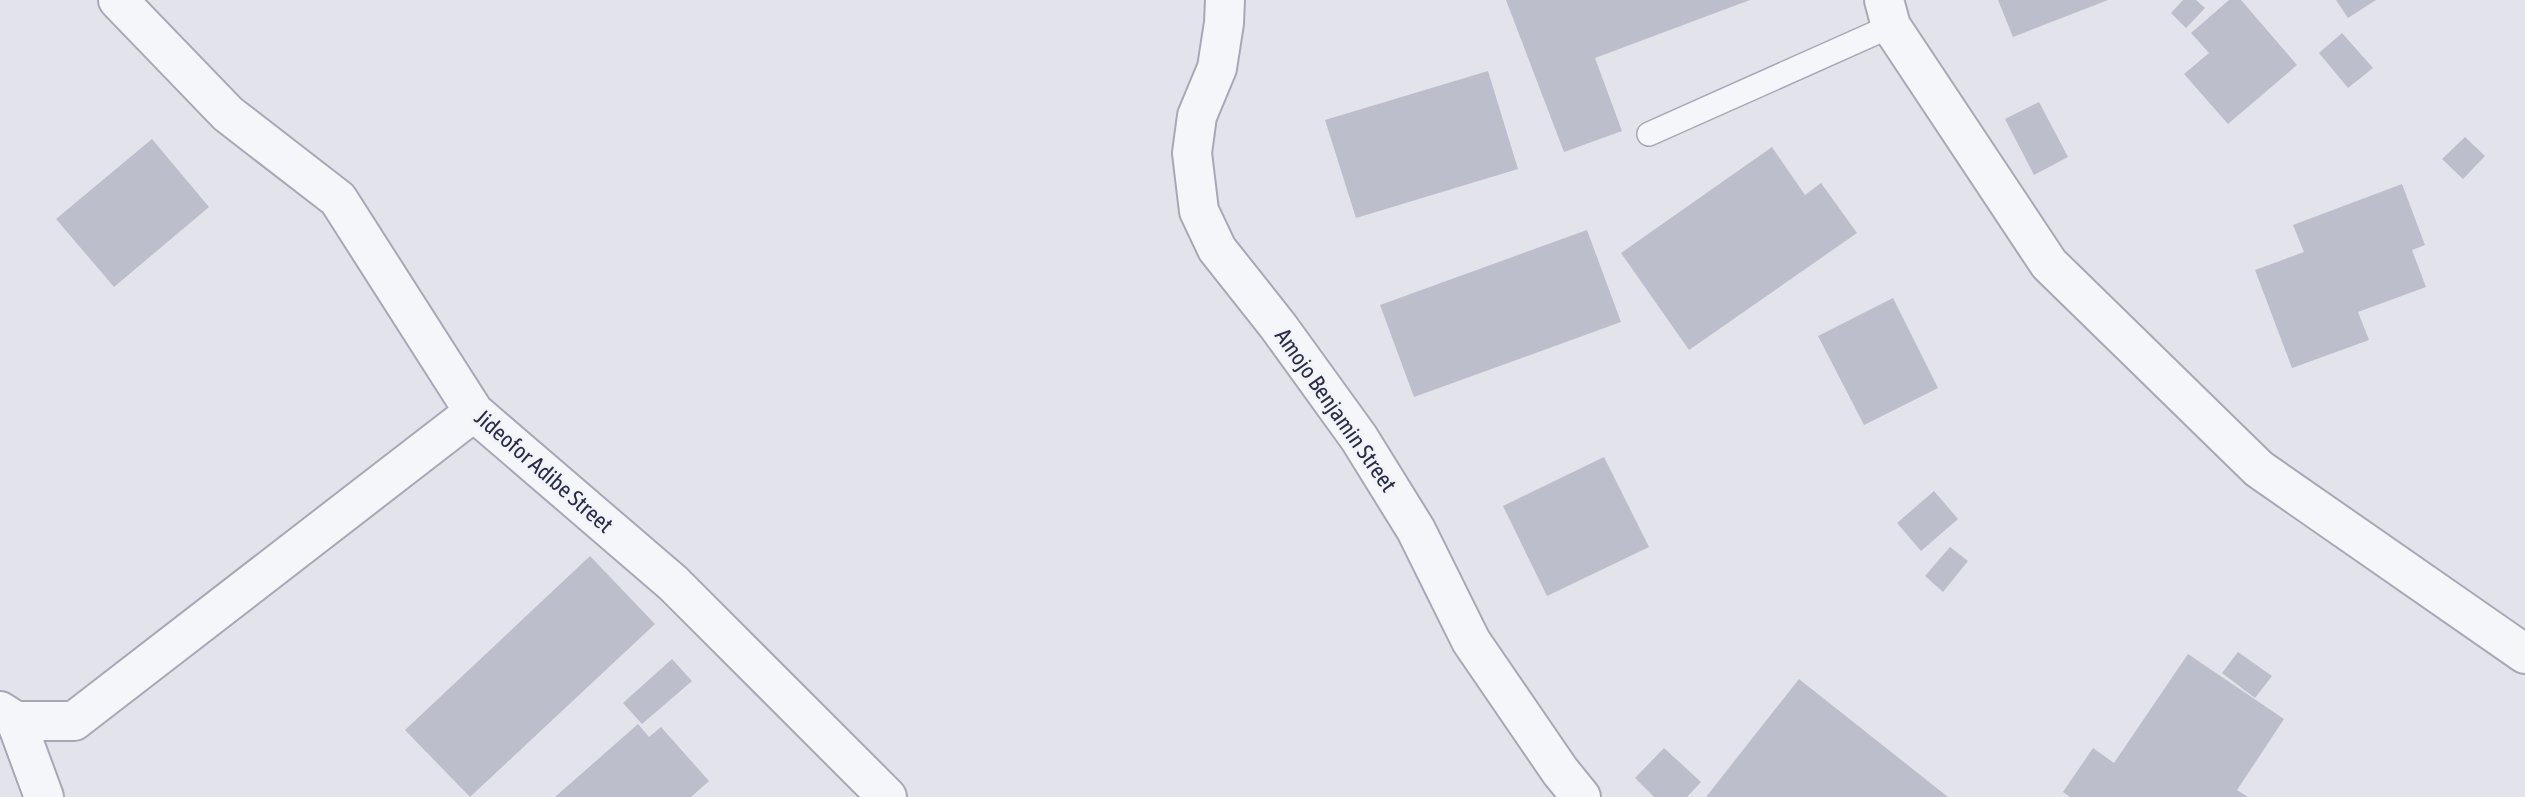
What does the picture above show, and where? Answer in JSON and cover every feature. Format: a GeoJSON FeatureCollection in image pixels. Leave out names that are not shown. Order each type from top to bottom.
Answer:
{"type":"FeatureCollection","features":[{"type":"Feature","properties":{"kind":"street","name":"Jideofor Adibe Street"},"geometry":{"type":"LineString","coordinates":[[118,0],[228,114],[338,199],[474,412],[673,583],[887,797]]}},
{"type":"Feature","properties":{"kind":"street","name":"Amojo Benjamin Street"},"geometry":{"type":"LineString","coordinates":[[1225,0],[1217,68],[1197,116],[1192,152],[1199,211],[1217,249],[1332,399],[1372,458],[1416,530],[1471,641],[1560,771],[1581,797]]}},
{"type":"Feature","properties":{"kind":"street"},"geometry":{"type":"LineString","coordinates":[[1888,13],[2049,264],[2259,469],[2525,654]]}},
{"type":"Feature","properties":{"kind":"street"},"geometry":{"type":"LineString","coordinates":[[44,797],[8,716],[74,722],[474,412]]}},
{"type":"Feature","properties":{"kind":"lane"},"geometry":{"type":"LineString","coordinates":[[1649,134],[1888,13]]}},
{"type":"Feature","properties":{"kind":"building"},"geometry":{"type":"Polygon","coordinates":[[[1506,0],[1750,0],[1595,58],[1622,131],[1564,152],[1506,0]]]}},
{"type":"Feature","properties":{"kind":"building"},"geometry":{"type":"Polygon","coordinates":[[[1998,0],[2108,0],[2013,37],[1998,0]]]}},
{"type":"Feature","properties":{"kind":"building"},"geometry":{"type":"Polygon","coordinates":[[[2183,0],[2196,0],[2205,8],[2186,28],[2171,13],[2183,0]]]}},
{"type":"Feature","properties":{"kind":"building"},"geometry":{"type":"Polygon","coordinates":[[[2229,0],[2241,0],[2297,65],[2228,124],[2184,74],[2209,53],[2191,33],[2229,0]]]}},
{"type":"Feature","properties":{"kind":"building"},"geometry":{"type":"Polygon","coordinates":[[[2336,0],[2376,0],[2348,18],[2336,0]]]}},
{"type":"Feature","properties":{"kind":"building"},"geometry":{"type":"Polygon","coordinates":[[[2342,33],[2373,68],[2348,88],[2319,53],[2342,33]]]}},
{"type":"Feature","properties":{"kind":"building"},"geometry":{"type":"Polygon","coordinates":[[[1488,71],[1518,169],[1356,218],[1325,120],[1488,71]]]}},
{"type":"Feature","properties":{"kind":"building"},"geometry":{"type":"Polygon","coordinates":[[[2039,102],[2068,157],[2034,175],[2005,119],[2039,102]]]}},
{"type":"Feature","properties":{"kind":"building"},"geometry":{"type":"Polygon","coordinates":[[[2465,137],[2485,156],[2463,179],[2442,159],[2465,137]]]}},
{"type":"Feature","properties":{"kind":"building"},"geometry":{"type":"Polygon","coordinates":[[[152,139],[209,207],[114,287],[56,219],[152,139]]]}},
{"type":"Feature","properties":{"kind":"building"},"geometry":{"type":"Polygon","coordinates":[[[1772,147],[1805,195],[1821,183],[1857,233],[1689,350],[1621,253],[1772,147]]]}},
{"type":"Feature","properties":{"kind":"building"},"geometry":{"type":"Polygon","coordinates":[[[2402,184],[2425,245],[2412,250],[2426,287],[2358,312],[2369,340],[2292,368],[2255,270],[2304,252],[2293,225],[2402,184]]]}},
{"type":"Feature","properties":{"kind":"building"},"geometry":{"type":"Polygon","coordinates":[[[1587,230],[1621,322],[1414,397],[1380,305],[1587,230]]]}},
{"type":"Feature","properties":{"kind":"building"},"geometry":{"type":"Polygon","coordinates":[[[1893,298],[1938,388],[1864,425],[1818,336],[1893,298]]]}},
{"type":"Feature","properties":{"kind":"building"},"geometry":{"type":"Polygon","coordinates":[[[1604,457],[1649,547],[1547,596],[1503,506],[1604,457]]]}},
{"type":"Feature","properties":{"kind":"building"},"geometry":{"type":"Polygon","coordinates":[[[1934,491],[1958,519],[1921,551],[1897,523],[1934,491]]]}},
{"type":"Feature","properties":{"kind":"building"},"geometry":{"type":"Polygon","coordinates":[[[1950,547],[1968,561],[1943,592],[1925,576],[1950,547]]]}},
{"type":"Feature","properties":{"kind":"building"},"geometry":{"type":"Polygon","coordinates":[[[590,556],[655,624],[470,797],[405,730],[590,556]]]}},
{"type":"Feature","properties":{"kind":"building"},"geometry":{"type":"Polygon","coordinates":[[[2238,652],[2272,676],[2255,698],[2222,673],[2238,652]]]}},
{"type":"Feature","properties":{"kind":"building"},"geometry":{"type":"Polygon","coordinates":[[[2188,654],[2284,719],[2237,790],[2248,797],[2070,797],[2063,792],[2093,748],[2114,763],[2188,654]]]}},
{"type":"Feature","properties":{"kind":"building"},"geometry":{"type":"Polygon","coordinates":[[[672,659],[692,681],[642,724],[623,703],[672,659]]]}},
{"type":"Feature","properties":{"kind":"building"},"geometry":{"type":"Polygon","coordinates":[[[1799,679],[1948,797],[1706,797],[1799,679]]]}},
{"type":"Feature","properties":{"kind":"building"},"geometry":{"type":"Polygon","coordinates":[[[638,724],[649,737],[661,727],[709,781],[691,797],[555,797],[638,724]]]}},
{"type":"Feature","properties":{"kind":"building"},"geometry":{"type":"Polygon","coordinates":[[[1664,748],[1701,782],[1687,797],[1654,797],[1635,778],[1664,748]]]}}]}
